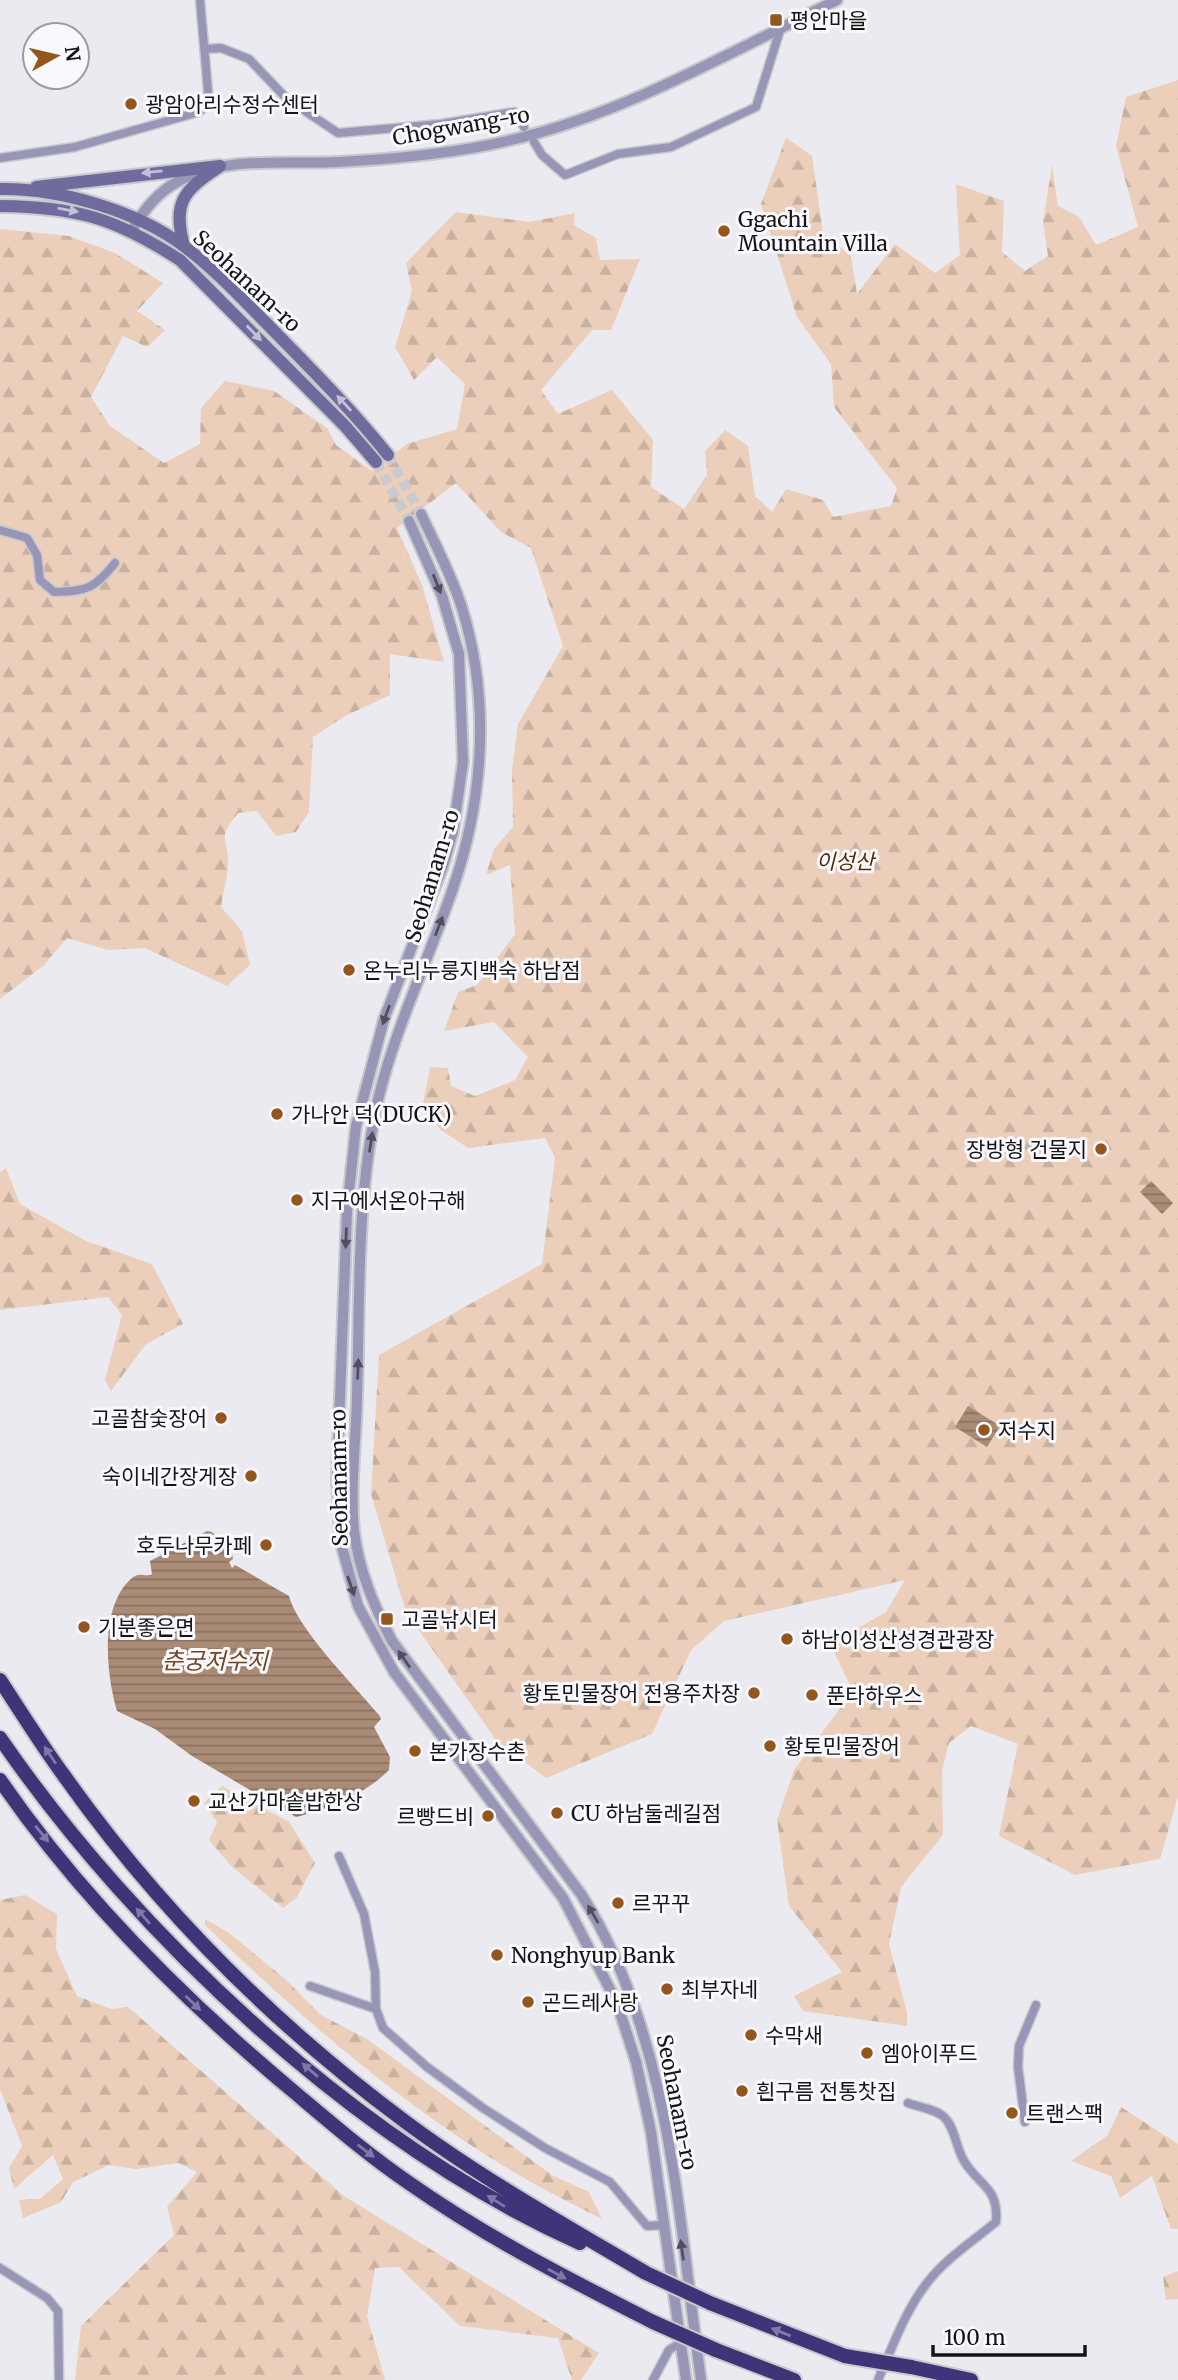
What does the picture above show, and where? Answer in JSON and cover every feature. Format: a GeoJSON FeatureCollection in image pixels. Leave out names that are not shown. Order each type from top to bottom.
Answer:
{"type":"FeatureCollection","features":[{"type":"Feature","properties":{"kind":"highway"},"geometry":{"type":"LineString","coordinates":[[0,1680],[65,1778],[157,1894],[240,1981],[313,2049],[403,2120],[463,2162],[646,2273]]}},
{"type":"Feature","properties":{"kind":"highway"},"geometry":{"type":"LineString","coordinates":[[0,1738],[69,1830],[152,1926],[234,2004],[322,2080],[386,2130],[521,2217],[709,2302],[845,2356],[913,2374],[971,2380]]}},
{"type":"Feature","properties":{"kind":"highway"},"geometry":{"type":"LineString","coordinates":[[0,1780],[78,1879],[145,1957],[234,2042],[329,2122],[409,2184],[550,2270],[653,2322],[794,2380]]}},
{"type":"Feature","properties":{"kind":"main road"},"geometry":{"type":"LineString","coordinates":[[26,189],[73,180],[220,166]]}},
{"type":"Feature","properties":{"kind":"main road"},"geometry":{"type":"LineString","coordinates":[[184,246],[177,212],[185,195],[220,166]]}},
{"type":"Feature","properties":{"kind":"main road","name":"Seohanam-ro"},"geometry":{"type":"LineString","coordinates":[[0,189],[26,189],[71,197],[184,246],[234,291],[308,366],[388,456]]}},
{"type":"Feature","properties":{"kind":"main road","name":"Seohanam-ro"},"geometry":{"type":"LineString","coordinates":[[0,205],[73,210],[134,226],[200,277],[376,462]]}},
{"type":"Feature","properties":{"kind":"street"},"geometry":{"type":"LineString","coordinates":[[0,158],[75,147],[199,112],[206,105],[208,91],[200,0]]}},
{"type":"Feature","properties":{"kind":"street","name":"Chogwang-ro"},"geometry":{"type":"LineString","coordinates":[[134,226],[164,191],[178,181],[220,166],[416,157],[507,141],[585,117],[837,0]]}},
{"type":"Feature","properties":{"kind":"street"},"geometry":{"type":"LineString","coordinates":[[534,142],[542,155],[565,175],[618,154],[671,147],[756,107],[781,27]]}},
{"type":"Feature","properties":{"kind":"street"},"geometry":{"type":"LineString","coordinates":[[206,49],[221,48],[249,59],[287,99],[338,133],[441,124],[514,112],[524,127]]}},
{"type":"Feature","properties":{"kind":"street","name":"Seohanam-ro"},"geometry":{"type":"LineString","coordinates":[[421,514],[454,587],[470,642],[481,723],[480,759],[476,800],[465,847],[393,1051],[379,1099],[368,1156],[361,1244],[354,1530],[372,1601],[392,1641],[581,1894],[621,1971],[652,2058],[664,2114],[701,2380]]}},
{"type":"Feature","properties":{"kind":"street","name":"Seohanam-ro"},"geometry":{"type":"LineString","coordinates":[[409,521],[442,596],[459,654],[463,762],[453,832],[443,866],[384,1020],[356,1126],[347,1210],[339,1424],[340,1540],[358,1606],[394,1672],[564,1898],[608,1982],[636,2062],[651,2132],[685,2380]]}},
{"type":"Feature","properties":{"kind":"street"},"geometry":{"type":"LineString","coordinates":[[0,530],[27,538],[37,555],[40,580],[54,592],[80,591],[97,585],[115,563]]}},
{"type":"Feature","properties":{"kind":"street"},"geometry":{"type":"LineString","coordinates":[[339,1856],[364,1914],[375,1972],[376,2009],[383,2028],[427,2067],[545,2148],[610,2182],[647,2226],[664,2225]]}},
{"type":"Feature","properties":{"kind":"street"},"geometry":{"type":"LineString","coordinates":[[310,1986],[376,2009]]}},
{"type":"Feature","properties":{"kind":"street"},"geometry":{"type":"LineString","coordinates":[[1026,2122],[1018,2067],[1019,2046],[1036,2005]]}},
{"type":"Feature","properties":{"kind":"street"},"geometry":{"type":"LineString","coordinates":[[878,2380],[909,2313],[927,2282],[996,2222],[997,2209],[988,2187],[965,2162],[947,2120],[941,2114],[908,2104]]}},
{"type":"Feature","properties":{"kind":"street"},"geometry":{"type":"LineString","coordinates":[[0,2268],[47,2298],[58,2311],[59,2380]]}},
{"type":"Feature","properties":{"kind":"street"},"geometry":{"type":"LineString","coordinates":[[653,2380],[669,2350],[680,2343]]}},
{"type":"Feature","properties":{"kind":"green space","name":"이성산"},"geometry":{"type":"Polygon","coordinates":[[[1178,80],[1178,1797],[1160,1859],[1075,1875],[999,1836],[1018,1744],[971,1726],[949,1743],[942,1770],[943,1835],[901,1887],[889,1944],[907,2013],[907,2026],[803,2011],[794,1996],[842,1972],[789,1906],[777,1820],[794,1770],[853,1691],[830,1644],[886,1612],[905,1580],[724,1621],[691,1650],[652,1734],[546,1778],[496,1740],[406,1612],[371,1494],[379,1355],[542,1264],[555,1158],[545,1138],[468,1148],[441,1130],[422,1109],[430,1067],[448,1068],[451,1086],[475,1096],[515,1080],[528,1057],[494,1022],[444,1031],[458,992],[477,985],[515,934],[510,865],[486,875],[494,849],[513,827],[512,769],[518,724],[563,646],[531,548],[501,532],[456,483],[397,528],[422,585],[444,662],[390,654],[390,695],[345,716],[313,737],[309,812],[296,832],[276,836],[257,811],[238,813],[231,822],[225,833],[228,868],[221,907],[242,931],[250,965],[227,986],[145,948],[108,950],[67,938],[44,965],[0,999],[0,229],[69,236],[115,253],[163,283],[137,311],[165,330],[147,347],[123,336],[91,397],[110,426],[164,463],[200,444],[201,408],[225,381],[274,391],[327,428],[336,445],[372,471],[407,444],[457,429],[465,384],[437,357],[414,380],[395,347],[412,291],[406,263],[456,212],[530,222],[575,213],[574,225],[596,238],[600,260],[640,259],[611,330],[592,330],[541,390],[558,414],[612,390],[653,440],[651,487],[684,509],[707,475],[705,451],[725,430],[748,446],[755,496],[772,512],[786,489],[823,500],[833,517],[891,506],[897,488],[834,407],[831,364],[797,317],[761,204],[786,138],[812,156],[823,233],[851,256],[857,294],[895,244],[935,273],[960,255],[956,184],[1004,201],[1002,252],[1025,271],[1048,256],[1043,222],[1052,165],[1058,206],[1079,217],[1096,245],[1138,227],[1116,146],[1126,97],[1178,80]]]}},
{"type":"Feature","properties":{"kind":"green space"},"geometry":{"type":"Polygon","coordinates":[[[6,1168],[20,1204],[86,1241],[152,1264],[183,1324],[146,1344],[111,1391],[105,1380],[122,1315],[108,1297],[0,1310],[0,1172],[6,1168]]]}},
{"type":"Feature","properties":{"kind":"green space"},"geometry":{"type":"Polygon","coordinates":[[[222,1786],[289,1822],[315,1863],[297,1897],[283,1908],[231,1866],[209,1840],[217,1822],[204,1803],[222,1786]]]}},
{"type":"Feature","properties":{"kind":"green space"},"geometry":{"type":"Polygon","coordinates":[[[25,1895],[57,1914],[56,1949],[77,1996],[111,2009],[128,2007],[344,2196],[599,2353],[581,2380],[572,2380],[558,2338],[460,2326],[399,2267],[375,2268],[367,2316],[385,2380],[75,2380],[81,2326],[174,2235],[167,2207],[197,2172],[179,2163],[136,2169],[109,2165],[73,2182],[61,2202],[23,2218],[19,2200],[40,2199],[63,2179],[53,2155],[14,2189],[9,2168],[22,2146],[0,2089],[0,1900],[25,1895]]]}},
{"type":"Feature","properties":{"kind":"green space"},"geometry":{"type":"Polygon","coordinates":[[[205,1919],[229,1933],[284,1978],[321,2015],[367,2039],[552,2175],[589,2192],[602,2219],[474,2148],[393,2090],[278,1993],[205,1925],[205,1919]]]}},
{"type":"Feature","properties":{"kind":"green space"},"geometry":{"type":"Polygon","coordinates":[[[1121,2107],[1178,2144],[1178,2229],[1171,2229],[1152,2176],[1120,2198],[1111,2176],[1071,2161],[1108,2135],[1121,2107]]]}},
{"type":"Feature","properties":{"kind":"green space"},"geometry":{"type":"Polygon","coordinates":[[[1178,2271],[1178,2299],[1166,2300],[1163,2277],[1178,2271]]]}},
{"type":"Feature","properties":{"kind":"water"},"geometry":{"type":"Polygon","coordinates":[[[1151,1181],[1173,1203],[1162,1214],[1140,1192],[1151,1181]]]}},
{"type":"Feature","properties":{"kind":"water"},"geometry":{"type":"Polygon","coordinates":[[[968,1406],[1000,1426],[987,1447],[955,1427],[968,1406]]]}},
{"type":"Feature","properties":{"kind":"water","name":"춘궁저수지"},"geometry":{"type":"Polygon","coordinates":[[[207,1531],[212,1532],[232,1554],[233,1559],[229,1562],[232,1568],[235,1565],[289,1596],[294,1610],[315,1641],[379,1715],[381,1719],[374,1727],[390,1757],[389,1770],[370,1786],[333,1805],[296,1817],[192,1756],[155,1729],[117,1711],[110,1679],[108,1641],[114,1605],[121,1590],[135,1576],[152,1574],[150,1561],[207,1531]]]}},
{"type":"Feature","properties":{"kind":"tunnel"},"geometry":{"type":"LineString","coordinates":[[388,455],[421,514]]}},
{"type":"Feature","properties":{"kind":"tunnel"},"geometry":{"type":"LineString","coordinates":[[376,462],[409,521]]}},
{"type":"Feature","properties":{"kind":"place","name":"평안마을"},"geometry":{"type":"Point","coordinates":[776,20]}},
{"type":"Feature","properties":{"kind":"place","name":"광암아리수정수센터"},"geometry":{"type":"Point","coordinates":[131,104]}},
{"type":"Feature","properties":{"kind":"place","name":"Ggachi Mountain Villa"},"geometry":{"type":"Point","coordinates":[724,231]}},
{"type":"Feature","properties":{"kind":"place","name":"온누리누룽지백숙 하남점"},"geometry":{"type":"Point","coordinates":[349,970]}},
{"type":"Feature","properties":{"kind":"place","name":"가나안 덕(DUCK)"},"geometry":{"type":"Point","coordinates":[277,1114]}},
{"type":"Feature","properties":{"kind":"place","name":"장방형 건물지"},"geometry":{"type":"Point","coordinates":[1101,1149]}},
{"type":"Feature","properties":{"kind":"place","name":"지구에서온아구해"},"geometry":{"type":"Point","coordinates":[297,1200]}},
{"type":"Feature","properties":{"kind":"place","name":"고골참숯장어"},"geometry":{"type":"Point","coordinates":[221,1418]}},
{"type":"Feature","properties":{"kind":"place","name":"저수지"},"geometry":{"type":"Point","coordinates":[984,1430]}},
{"type":"Feature","properties":{"kind":"place","name":"숙이네간장게장"},"geometry":{"type":"Point","coordinates":[251,1476]}},
{"type":"Feature","properties":{"kind":"place","name":"호두나무카페"},"geometry":{"type":"Point","coordinates":[266,1545]}},
{"type":"Feature","properties":{"kind":"place","name":"고골낚시터"},"geometry":{"type":"Point","coordinates":[387,1619]}},
{"type":"Feature","properties":{"kind":"place","name":"기분좋은면"},"geometry":{"type":"Point","coordinates":[84,1627]}},
{"type":"Feature","properties":{"kind":"place","name":"하남이성산성경관광장"},"geometry":{"type":"Point","coordinates":[787,1639]}},
{"type":"Feature","properties":{"kind":"place","name":"황토민물장어 전용주차장"},"geometry":{"type":"Point","coordinates":[754,1693]}},
{"type":"Feature","properties":{"kind":"place","name":"푼타하우스"},"geometry":{"type":"Point","coordinates":[812,1695]}},
{"type":"Feature","properties":{"kind":"place","name":"황토민물장어"},"geometry":{"type":"Point","coordinates":[770,1746]}},
{"type":"Feature","properties":{"kind":"place","name":"본가장수촌"},"geometry":{"type":"Point","coordinates":[415,1751]}},
{"type":"Feature","properties":{"kind":"place","name":"교산가마솥밥한상"},"geometry":{"type":"Point","coordinates":[194,1801]}},
{"type":"Feature","properties":{"kind":"place","name":"CU 하남둘레길점"},"geometry":{"type":"Point","coordinates":[557,1813]}},
{"type":"Feature","properties":{"kind":"place","name":"르빵드비"},"geometry":{"type":"Point","coordinates":[488,1816]}},
{"type":"Feature","properties":{"kind":"place","name":"르꾸꾸"},"geometry":{"type":"Point","coordinates":[618,1903]}},
{"type":"Feature","properties":{"kind":"place","name":"Nonghyup Bank"},"geometry":{"type":"Point","coordinates":[497,1955]}},
{"type":"Feature","properties":{"kind":"place","name":"최부자네"},"geometry":{"type":"Point","coordinates":[667,1989]}},
{"type":"Feature","properties":{"kind":"place","name":"곤드레사랑"},"geometry":{"type":"Point","coordinates":[528,2002]}},
{"type":"Feature","properties":{"kind":"place","name":"수막새"},"geometry":{"type":"Point","coordinates":[751,2035]}},
{"type":"Feature","properties":{"kind":"place","name":"엠아이푸드"},"geometry":{"type":"Point","coordinates":[867,2053]}},
{"type":"Feature","properties":{"kind":"place","name":"흰구름 전통찻집"},"geometry":{"type":"Point","coordinates":[742,2091]}},
{"type":"Feature","properties":{"kind":"place","name":"트랜스팩"},"geometry":{"type":"Point","coordinates":[1012,2113]}}]}
